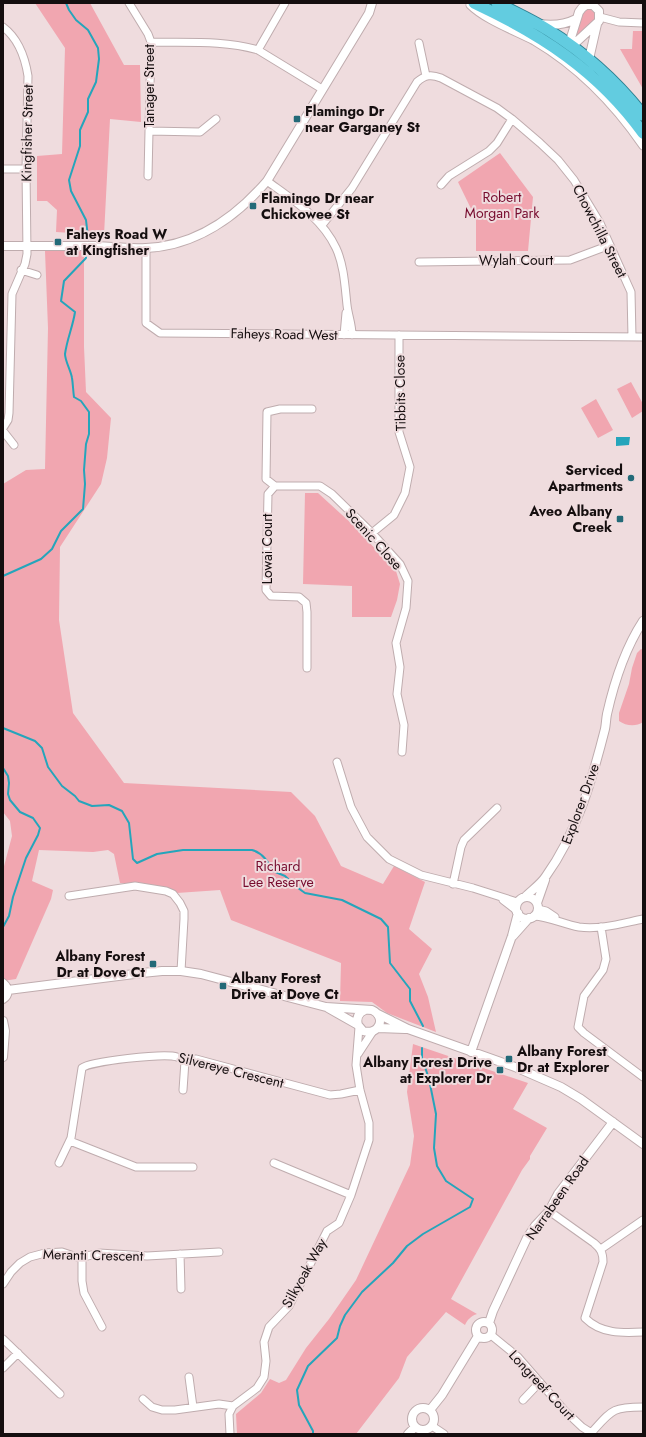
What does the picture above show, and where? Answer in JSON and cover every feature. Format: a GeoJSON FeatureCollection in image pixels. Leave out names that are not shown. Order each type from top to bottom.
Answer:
{"type":"FeatureCollection","features":[{"type":"Feature","properties":{"kind":"highway"},"geometry":{"type":"LineString","coordinates":[[474,3],[567,51],[589,60],[619,87],[643,115]]}},
{"type":"Feature","properties":{"kind":"highway"},"geometry":{"type":"LineString","coordinates":[[497,3],[536,23],[612,95],[632,117],[643,132]]}},
{"type":"Feature","properties":{"kind":"street","name":"Tanager Street"},"geometry":{"type":"LineString","coordinates":[[129,3],[148,34],[151,42],[148,176]]}},
{"type":"Feature","properties":{"kind":"street"},"geometry":{"type":"LineString","coordinates":[[258,50],[285,3]]}},
{"type":"Feature","properties":{"kind":"street"},"geometry":{"type":"LineString","coordinates":[[3,246],[99,246],[146,248],[186,240],[209,230],[236,212],[266,181],[368,13],[372,3]]}},
{"type":"Feature","properties":{"kind":"street"},"geometry":{"type":"LineString","coordinates":[[368,13],[378,3]]}},
{"type":"Feature","properties":{"kind":"street"},"geometry":{"type":"LineString","coordinates":[[469,3],[481,13],[534,42],[567,51],[582,77],[603,96],[621,116],[643,146]]}},
{"type":"Feature","properties":{"kind":"street"},"geometry":{"type":"LineString","coordinates":[[567,51],[576,19],[582,6],[594,6],[598,13],[619,22],[643,23]]}},
{"type":"Feature","properties":{"kind":"street"},"geometry":{"type":"LineString","coordinates":[[567,51],[598,13]]}},
{"type":"Feature","properties":{"kind":"street"},"geometry":{"type":"LineString","coordinates":[[589,60],[598,13]]}},
{"type":"Feature","properties":{"kind":"street"},"geometry":{"type":"LineString","coordinates":[[536,23],[557,25],[568,23],[576,19]]}},
{"type":"Feature","properties":{"kind":"street","name":"Kingfisher Street"},"geometry":{"type":"LineString","coordinates":[[3,27],[15,39],[21,48],[26,62],[28,76],[26,259],[12,294],[9,413],[8,420],[3,429]]}},
{"type":"Feature","properties":{"kind":"street"},"geometry":{"type":"LineString","coordinates":[[151,42],[224,43],[258,50],[322,89]]}},
{"type":"Feature","properties":{"kind":"street"},"geometry":{"type":"LineString","coordinates":[[322,226],[352,188],[417,82],[426,76],[419,43]]}},
{"type":"Feature","properties":{"kind":"street","name":"Chowchilla Street"},"geometry":{"type":"LineString","coordinates":[[426,76],[433,75],[441,78],[497,108],[540,142],[558,160],[574,180],[591,206],[631,292],[632,337]]}},
{"type":"Feature","properties":{"kind":"street"},"geometry":{"type":"LineString","coordinates":[[149,132],[200,132],[216,119]]}},
{"type":"Feature","properties":{"kind":"street"},"geometry":{"type":"LineString","coordinates":[[441,185],[449,176],[489,151],[497,143],[512,119]]}},
{"type":"Feature","properties":{"kind":"street"},"geometry":{"type":"LineString","coordinates":[[3,168],[26,169]]}},
{"type":"Feature","properties":{"kind":"street"},"geometry":{"type":"LineString","coordinates":[[266,181],[300,206],[322,226],[336,249],[344,280],[347,307],[352,327],[348,335]]}},
{"type":"Feature","properties":{"kind":"street","name":"Wylah Court"},"geometry":{"type":"LineString","coordinates":[[419,262],[570,260],[610,245]]}},
{"type":"Feature","properties":{"kind":"street","name":"Faheys Road West"},"geometry":{"type":"LineString","coordinates":[[146,248],[146,323],[160,333],[643,337]]}},
{"type":"Feature","properties":{"kind":"street"},"geometry":{"type":"LineString","coordinates":[[21,270],[37,275]]}},
{"type":"Feature","properties":{"kind":"street","name":"Tibbits Close"},"geometry":{"type":"LineString","coordinates":[[372,533],[394,515],[405,493],[410,467],[399,432],[399,335]]}},
{"type":"Feature","properties":{"kind":"street"},"geometry":{"type":"LineString","coordinates":[[275,486],[266,479],[268,412],[280,409],[312,409]]}},
{"type":"Feature","properties":{"kind":"street"},"geometry":{"type":"LineString","coordinates":[[3,429],[14,445]]}},
{"type":"Feature","properties":{"kind":"street","name":"Scenic Close"},"geometry":{"type":"LineString","coordinates":[[275,486],[320,486],[332,494],[372,533],[400,564],[408,581],[406,608],[396,643],[400,667],[397,694],[404,725],[402,752]]}},
{"type":"Feature","properties":{"kind":"street","name":"Lowai Court"},"geometry":{"type":"LineString","coordinates":[[275,486],[268,494],[266,590],[271,596],[299,597],[306,603],[307,668]]}},
{"type":"Feature","properties":{"kind":"street","name":"Explorer Drive"},"geometry":{"type":"LineString","coordinates":[[512,936],[534,911],[546,877],[572,832],[586,793],[619,674],[633,639],[643,621]]}},
{"type":"Feature","properties":{"kind":"street","name":"Explorer Drive"},"geometry":{"type":"LineString","coordinates":[[605,728],[611,715],[630,655],[643,630]]}},
{"type":"Feature","properties":{"kind":"street"},"geometry":{"type":"LineString","coordinates":[[337,762],[351,807],[366,837],[389,859],[421,875],[473,888],[500,897],[517,909],[523,918],[534,911],[546,911],[561,921],[578,926],[601,927],[643,919]]}},
{"type":"Feature","properties":{"kind":"street"},"geometry":{"type":"LineString","coordinates":[[453,884],[460,847],[464,840],[497,808]]}},
{"type":"Feature","properties":{"kind":"street","name":"Explorer Drive"},"geometry":{"type":"LineString","coordinates":[[471,1052],[512,936],[517,909],[525,897],[546,877]]}},
{"type":"Feature","properties":{"kind":"street"},"geometry":{"type":"LineString","coordinates":[[69,896],[135,886],[166,891],[173,894],[184,911],[181,971]]}},
{"type":"Feature","properties":{"kind":"street"},"geometry":{"type":"LineString","coordinates":[[525,897],[532,898],[534,911]]}},
{"type":"Feature","properties":{"kind":"street"},"geometry":{"type":"LineString","coordinates":[[601,927],[606,959],[603,970],[584,996],[578,1026],[584,1033],[643,1077]]}},
{"type":"Feature","properties":{"kind":"street"},"geometry":{"type":"LineString","coordinates":[[3,999],[7,995],[5,987],[162,971],[181,971],[227,980],[326,1007],[372,1010],[408,1029],[515,1067],[561,1087],[581,1099],[643,1144]]}},
{"type":"Feature","properties":{"kind":"street"},"geometry":{"type":"LineString","coordinates":[[326,1007],[359,1026],[366,1032],[375,1030],[408,1029]]}},
{"type":"Feature","properties":{"kind":"street"},"geometry":{"type":"LineString","coordinates":[[359,1026],[358,1017],[360,1013],[365,1010]]}},
{"type":"Feature","properties":{"kind":"street"},"geometry":{"type":"LineString","coordinates":[[357,1055],[380,1021],[378,1014]]}},
{"type":"Feature","properties":{"kind":"street"},"geometry":{"type":"LineString","coordinates":[[3,1021],[3,1057]]}},
{"type":"Feature","properties":{"kind":"street","name":"Silkyoak Way"},"geometry":{"type":"LineString","coordinates":[[233,1406],[258,1388],[264,1377],[266,1361],[264,1342],[268,1327],[288,1306],[327,1230],[339,1223],[369,1140],[369,1123],[360,1090],[356,1065],[359,1026]]}},
{"type":"Feature","properties":{"kind":"street","name":"Silvereye Crescent"},"geometry":{"type":"LineString","coordinates":[[59,1163],[70,1141],[80,1076],[83,1066],[163,1056],[177,1056],[185,1061],[196,1059],[330,1095],[360,1090]]}},
{"type":"Feature","properties":{"kind":"street"},"geometry":{"type":"LineString","coordinates":[[183,1090],[185,1061]]}},
{"type":"Feature","properties":{"kind":"street","name":"Narrabeen Road"},"geometry":{"type":"LineString","coordinates":[[489,1323],[493,1311],[527,1238],[535,1226],[549,1211],[558,1194],[613,1122]]}},
{"type":"Feature","properties":{"kind":"street"},"geometry":{"type":"LineString","coordinates":[[70,1141],[136,1167],[194,1167]]}},
{"type":"Feature","properties":{"kind":"street"},"geometry":{"type":"LineString","coordinates":[[274,1163],[350,1195]]}},
{"type":"Feature","properties":{"kind":"street"},"geometry":{"type":"LineString","coordinates":[[549,1211],[600,1249],[603,1262],[585,1318],[592,1324],[616,1333],[643,1332]]}},
{"type":"Feature","properties":{"kind":"street"},"geometry":{"type":"LineString","coordinates":[[600,1249],[643,1220]]}},
{"type":"Feature","properties":{"kind":"street","name":"Meranti Crescent"},"geometry":{"type":"LineString","coordinates":[[3,1284],[11,1272],[20,1263],[37,1254],[62,1252],[82,1258],[99,1253],[138,1256],[219,1252]]}},
{"type":"Feature","properties":{"kind":"street"},"geometry":{"type":"LineString","coordinates":[[180,1254],[181,1289]]}},
{"type":"Feature","properties":{"kind":"street"},"geometry":{"type":"LineString","coordinates":[[82,1258],[82,1281],[84,1294],[102,1327]]}},
{"type":"Feature","properties":{"kind":"street"},"geometry":{"type":"LineString","coordinates":[[482,1322],[489,1323],[492,1328],[491,1335],[484,1339],[478,1336],[476,1332],[477,1326],[482,1322]]}},
{"type":"Feature","properties":{"kind":"street","name":"Longreef Court"},"geometry":{"type":"LineString","coordinates":[[491,1335],[518,1357],[564,1410],[582,1427],[592,1433]]}},
{"type":"Feature","properties":{"kind":"street"},"geometry":{"type":"LineString","coordinates":[[430,1410],[442,1395],[478,1336]]}},
{"type":"Feature","properties":{"kind":"street"},"geometry":{"type":"LineString","coordinates":[[3,1339],[60,1394]]}},
{"type":"Feature","properties":{"kind":"street"},"geometry":{"type":"LineString","coordinates":[[3,1368],[18,1353]]}},
{"type":"Feature","properties":{"kind":"street"},"geometry":{"type":"LineString","coordinates":[[189,1377],[193,1407]]}},
{"type":"Feature","properties":{"kind":"street"},"geometry":{"type":"LineString","coordinates":[[523,1400],[540,1382]]}},
{"type":"Feature","properties":{"kind":"street"},"geometry":{"type":"LineString","coordinates":[[143,1399],[152,1406],[162,1410],[175,1410],[219,1404],[233,1406],[229,1414],[230,1434]]}},
{"type":"Feature","properties":{"kind":"street"},"geometry":{"type":"LineString","coordinates":[[592,1433],[608,1414],[616,1409],[623,1407],[643,1407]]}},
{"type":"Feature","properties":{"kind":"street"},"geometry":{"type":"LineString","coordinates":[[424,1408],[430,1410],[434,1416],[432,1426],[425,1430],[415,1428],[412,1421],[415,1411],[424,1408]]}},
{"type":"Feature","properties":{"kind":"street"},"geometry":{"type":"LineString","coordinates":[[432,1426],[444,1434]]}},
{"type":"Feature","properties":{"kind":"street"},"geometry":{"type":"LineString","coordinates":[[408,1434],[415,1428]]}},
{"type":"Feature","properties":{"kind":"green space"},"geometry":{"type":"Polygon","coordinates":[[[35,3],[90,3],[124,65],[140,65],[141,122],[110,119],[104,235],[56,232],[57,210],[47,201],[37,201],[37,156],[62,154],[65,48],[35,3]]]}},
{"type":"Feature","properties":{"kind":"green space"},"geometry":{"type":"Polygon","coordinates":[[[590,9],[595,13],[596,20],[573,39],[582,13],[585,10],[590,9]]]}},
{"type":"Feature","properties":{"kind":"green space"},"geometry":{"type":"Polygon","coordinates":[[[633,31],[643,31],[643,89],[620,49],[632,49],[633,31]]]}},
{"type":"Feature","properties":{"kind":"green space","name":"Robert Morgan Park"},"geometry":{"type":"Polygon","coordinates":[[[500,153],[533,197],[528,251],[476,251],[476,219],[458,182],[500,153]]]}},
{"type":"Feature","properties":{"kind":"green space","name":"Richard Lee Reserve"},"geometry":{"type":"Polygon","coordinates":[[[84,250],[84,347],[86,392],[111,418],[107,458],[101,484],[60,547],[59,620],[73,713],[124,783],[291,792],[315,816],[341,866],[383,884],[394,866],[425,882],[409,929],[432,949],[419,974],[428,997],[436,1032],[387,1013],[372,1002],[340,1001],[341,963],[231,920],[220,890],[177,893],[168,888],[149,884],[120,883],[114,854],[108,850],[93,852],[39,850],[32,881],[53,890],[51,899],[16,979],[3,981],[3,870],[12,836],[10,821],[3,812],[3,484],[26,470],[45,469],[48,328],[45,251],[84,250]]]}},
{"type":"Feature","properties":{"kind":"green space"},"geometry":{"type":"Polygon","coordinates":[[[631,382],[643,404],[643,411],[632,418],[617,389],[631,382]]]}},
{"type":"Feature","properties":{"kind":"green space"},"geometry":{"type":"Polygon","coordinates":[[[596,399],[613,430],[598,438],[581,408],[596,399]]]}},
{"type":"Feature","properties":{"kind":"green space"},"geometry":{"type":"Polygon","coordinates":[[[305,493],[318,493],[352,524],[396,571],[400,584],[397,600],[391,617],[352,617],[352,586],[303,584],[305,493]]]}},
{"type":"Feature","properties":{"kind":"green space"},"geometry":{"type":"Polygon","coordinates":[[[641,649],[643,650],[643,722],[637,725],[628,725],[619,721],[619,713],[629,684],[637,653],[641,649]]]}},
{"type":"Feature","properties":{"kind":"green space"},"geometry":{"type":"Polygon","coordinates":[[[413,1044],[528,1083],[513,1109],[547,1128],[530,1156],[530,1159],[522,1170],[451,1299],[477,1314],[470,1318],[465,1325],[446,1312],[407,1357],[399,1378],[356,1434],[237,1434],[236,1414],[261,1393],[270,1379],[279,1383],[286,1380],[306,1348],[329,1319],[356,1280],[410,1165],[414,1136],[407,1092],[413,1044]]]}},
{"type":"Feature","properties":{"kind":"water"},"geometry":{"type":"Polygon","coordinates":[[[616,437],[630,437],[629,445],[616,446],[616,437]]]}},
{"type":"Feature","properties":{"kind":"waterway"},"geometry":{"type":"LineString","coordinates":[[66,3],[76,20],[88,30],[98,48],[99,59],[96,82],[88,99],[88,112],[80,130],[80,146],[69,180],[71,191],[86,220],[88,237],[87,244]]}},
{"type":"Feature","properties":{"kind":"waterway"},"geometry":{"type":"LineString","coordinates":[[3,576],[41,559],[52,549],[61,531],[83,509],[85,484],[84,470],[86,444],[89,434],[89,412],[81,401],[74,397],[71,375],[65,357],[75,312],[61,301],[64,281],[86,258],[87,248]]}},
{"type":"Feature","properties":{"kind":"waterway"},"geometry":{"type":"LineString","coordinates":[[3,728],[35,741],[42,748],[48,767],[62,786],[79,801],[92,806],[109,805],[122,811],[129,823],[133,859],[137,863],[157,854],[183,850],[252,850],[256,851],[262,856],[273,871],[285,876],[305,893],[342,900],[381,919],[388,927],[390,963],[410,989],[410,1001],[423,1026]]}},
{"type":"Feature","properties":{"kind":"waterway"},"geometry":{"type":"LineString","coordinates":[[3,768],[8,776],[8,794],[10,800],[20,812],[33,818],[40,828],[26,858],[13,897],[9,916],[3,927]]}},
{"type":"Feature","properties":{"kind":"waterway"},"geometry":{"type":"LineString","coordinates":[[313,1434],[313,1431],[299,1405],[297,1390],[308,1366],[337,1338],[345,1315],[362,1292],[393,1263],[407,1246],[423,1234],[470,1207],[473,1199],[446,1181],[437,1166],[434,1148],[436,1114],[429,1079],[422,1058],[422,1048]]}},
{"type":"Feature","properties":{"kind":"place","name":"Flamingo Dr near Garganey St"},"geometry":{"type":"Point","coordinates":[297,119]}},
{"type":"Feature","properties":{"kind":"place","name":"Flamingo Dr near Chickowee St"},"geometry":{"type":"Point","coordinates":[253,206]}},
{"type":"Feature","properties":{"kind":"place","name":"Faheys Road W at Kingfisher"},"geometry":{"type":"Point","coordinates":[58,242]}},
{"type":"Feature","properties":{"kind":"place","name":"Serviced Apartments"},"geometry":{"type":"Point","coordinates":[631,478]}},
{"type":"Feature","properties":{"kind":"place","name":"Aveo Albany Creek"},"geometry":{"type":"Point","coordinates":[620,519]}},
{"type":"Feature","properties":{"kind":"place","name":"Albany Forest Dr at Dove Ct"},"geometry":{"type":"Point","coordinates":[153,964]}},
{"type":"Feature","properties":{"kind":"place","name":"Albany Forest Drive at Dove Ct"},"geometry":{"type":"Point","coordinates":[223,986]}},
{"type":"Feature","properties":{"kind":"place","name":"Albany Forest Dr at Explorer"},"geometry":{"type":"Point","coordinates":[509,1059]}},
{"type":"Feature","properties":{"kind":"place","name":"Albany Forest Drive at Explorer Dr"},"geometry":{"type":"Point","coordinates":[500,1070]}}]}
